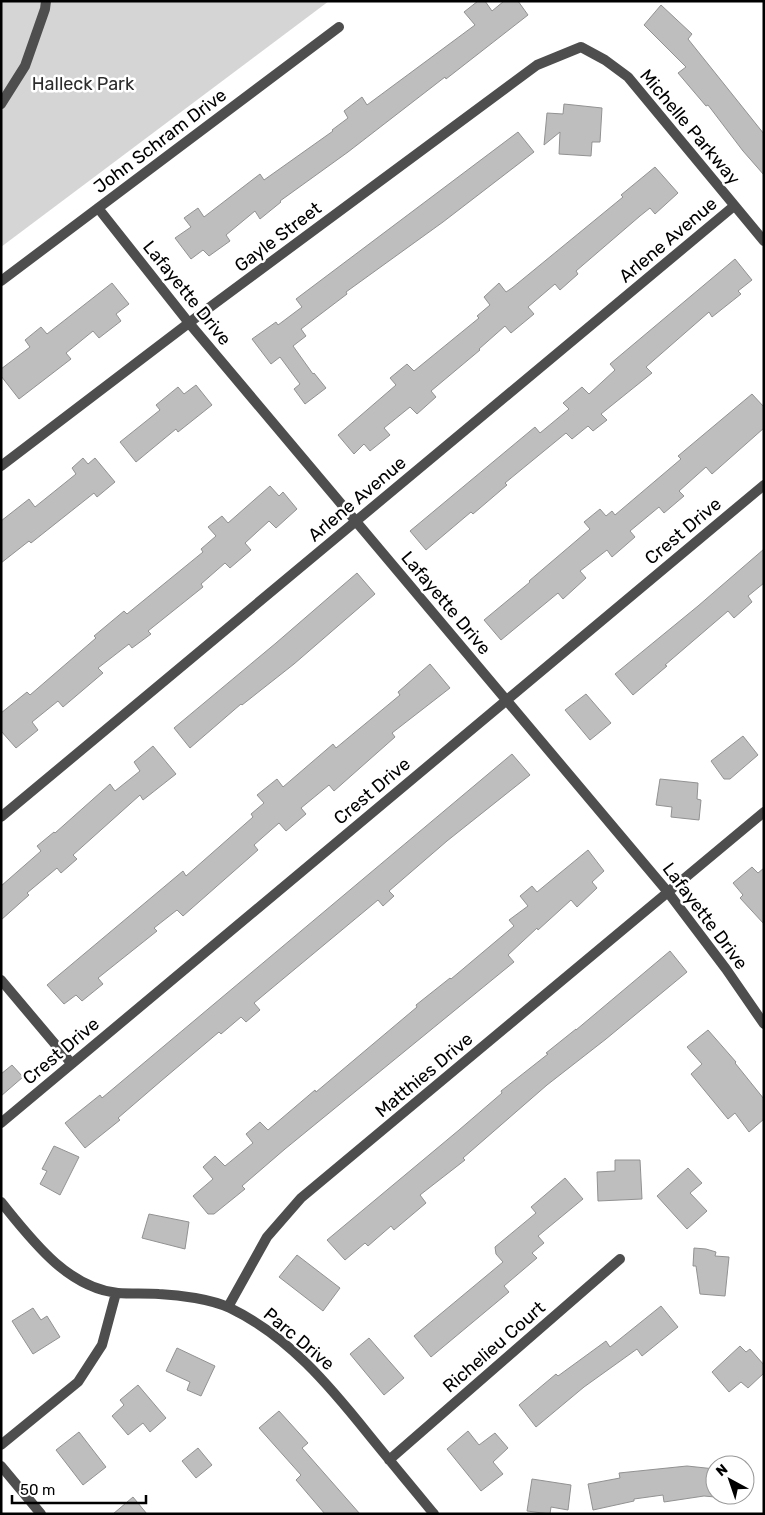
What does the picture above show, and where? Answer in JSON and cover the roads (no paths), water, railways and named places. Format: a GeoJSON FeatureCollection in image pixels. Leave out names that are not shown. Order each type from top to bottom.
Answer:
{"type":"FeatureCollection","features":[{"type":"Feature","properties":{"kind":"street"},"geometry":{"type":"LineString","coordinates":[[1,104],[25,66],[45,9],[46,1]]}},
{"type":"Feature","properties":{"kind":"street","name":"John Schram Drive"},"geometry":{"type":"LineString","coordinates":[[1,281],[339,27]]}},
{"type":"Feature","properties":{"kind":"street","name":"Michelle Parkway"},"geometry":{"type":"LineString","coordinates":[[581,47],[605,60],[628,77],[764,241]]}},
{"type":"Feature","properties":{"kind":"street","name":"Gayle Street"},"geometry":{"type":"LineString","coordinates":[[1,466],[189,323],[536,65],[581,47]]}},
{"type":"Feature","properties":{"kind":"street","name":"Arlene Avenue"},"geometry":{"type":"LineString","coordinates":[[1,817],[734,206]]}},
{"type":"Feature","properties":{"kind":"street","name":"Lafayette Drive"},"geometry":{"type":"LineString","coordinates":[[98,208],[189,323],[667,891],[726,969],[764,1024]]}},
{"type":"Feature","properties":{"kind":"street","name":"Crest Drive"},"geometry":{"type":"LineString","coordinates":[[1,1123],[764,485]]}},
{"type":"Feature","properties":{"kind":"street","name":"Matthies Drive"},"geometry":{"type":"LineString","coordinates":[[228,1307],[267,1237],[301,1198],[764,812]]}},
{"type":"Feature","properties":{"kind":"street"},"geometry":{"type":"LineString","coordinates":[[1,980],[71,1063]]}},
{"type":"Feature","properties":{"kind":"street","name":"Parc Drive"},"geometry":{"type":"LineString","coordinates":[[1,1202],[56,1263],[82,1283],[116,1293],[160,1294],[207,1301],[228,1307],[259,1324],[290,1347],[328,1385],[434,1514]]}},
{"type":"Feature","properties":{"kind":"street","name":"Richelieu Court"},"geometry":{"type":"LineString","coordinates":[[389,1460],[620,1260]]}},
{"type":"Feature","properties":{"kind":"street"},"geometry":{"type":"LineString","coordinates":[[1,1445],[78,1382],[102,1344],[116,1293]]}},
{"type":"Feature","properties":{"kind":"street"},"geometry":{"type":"LineString","coordinates":[[1,1466],[41,1514]]}},
{"type":"Feature","properties":{"kind":"park label","name":"Halleck Park"},"geometry":{"type":"Point","coordinates":[83,84]}}]}
